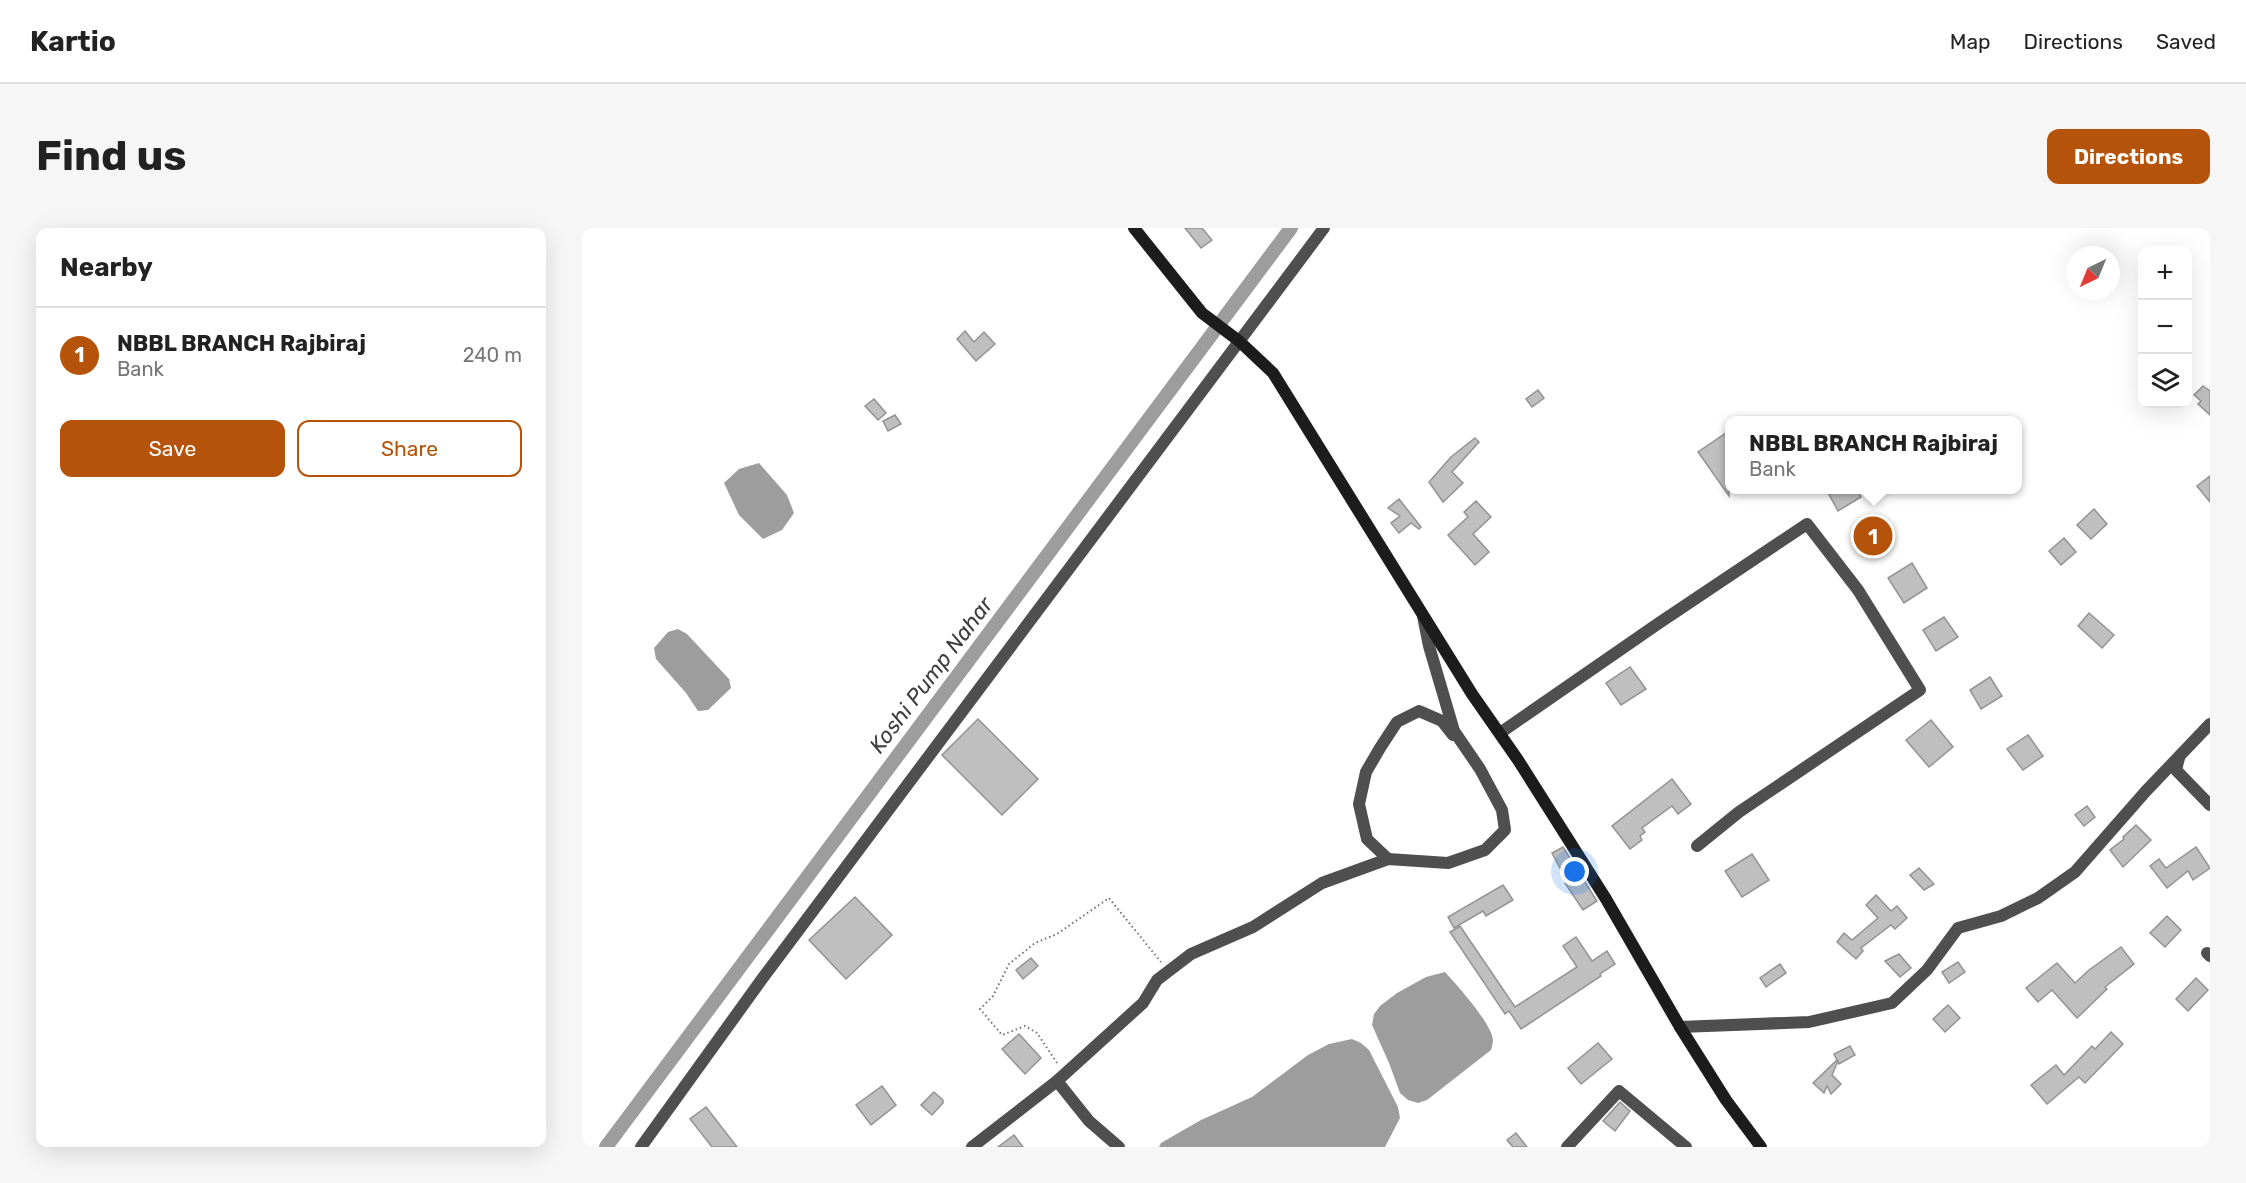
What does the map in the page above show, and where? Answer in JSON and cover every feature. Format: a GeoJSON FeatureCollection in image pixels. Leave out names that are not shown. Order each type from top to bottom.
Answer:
{"type":"FeatureCollection","features":[{"type":"Feature","properties":{"kind":"street"},"geometry":{"type":"LineString","coordinates":[[1134,228],[1202,313],[1239,341],[1273,374],[1472,694],[1500,733],[1606,899],[1680,1027],[1726,1100],[1761,1147]]}},
{"type":"Feature","properties":{"kind":"street"},"geometry":{"type":"LineString","coordinates":[[641,1147],[762,979],[1324,228]]}},
{"type":"Feature","properties":{"kind":"street"},"geometry":{"type":"LineString","coordinates":[[1500,733],[1807,524],[1858,590],[1920,690],[1739,812],[1697,846]]}},
{"type":"Feature","properties":{"kind":"street"},"geometry":{"type":"LineString","coordinates":[[972,1147],[1060,1078],[1143,1003],[1157,980],[1191,954],[1253,927],[1322,883],[1388,859],[1448,863],[1485,850],[1505,830],[1502,810],[1480,770],[1454,731],[1429,646],[1423,615]]}},
{"type":"Feature","properties":{"kind":"street"},"geometry":{"type":"LineString","coordinates":[[1388,859],[1367,839],[1359,804],[1366,772],[1397,722],[1419,711],[1442,721],[1480,770]]}},
{"type":"Feature","properties":{"kind":"street"},"geometry":{"type":"LineString","coordinates":[[1680,1027],[1809,1022],[1893,1003],[1927,970],[1958,928],[2010,912],[2038,898],[2075,872],[2210,724]]}},
{"type":"Feature","properties":{"kind":"street"},"geometry":{"type":"LineString","coordinates":[[2179,756],[2176,770],[2209,803]]}},
{"type":"Feature","properties":{"kind":"street"},"geometry":{"type":"LineString","coordinates":[[1060,1078],[1089,1121],[1119,1147]]}},
{"type":"Feature","properties":{"kind":"street"},"geometry":{"type":"LineString","coordinates":[[1567,1147],[1619,1091],[1686,1147]]}},
{"type":"Feature","properties":{"kind":"path"},"geometry":{"type":"LineString","coordinates":[[1060,1078],[1052,1052],[1037,1033],[1024,1026],[1002,1035],[980,1009],[993,996],[1009,964],[1035,943],[1057,934],[1108,898],[1168,972]]}},
{"type":"Feature","properties":{"kind":"shaded area"},"geometry":{"type":"Polygon","coordinates":[[[759,463],[787,495],[794,513],[782,530],[763,539],[739,515],[724,483],[739,469],[759,463]]]}},
{"type":"Feature","properties":{"kind":"shaded area"},"geometry":{"type":"Polygon","coordinates":[[[678,629],[687,634],[729,679],[731,688],[708,710],[698,711],[686,693],[656,659],[654,648],[668,632],[678,629]]]}},
{"type":"Feature","properties":{"kind":"shaded area"},"geometry":{"type":"Polygon","coordinates":[[[1445,972],[1481,1015],[1491,1033],[1493,1043],[1491,1050],[1427,1100],[1418,1103],[1408,1100],[1400,1093],[1372,1025],[1374,1014],[1380,1006],[1397,993],[1426,977],[1445,972]]]}},
{"type":"Feature","properties":{"kind":"shaded area"},"geometry":{"type":"Polygon","coordinates":[[[1352,1039],[1369,1050],[1398,1107],[1400,1118],[1385,1147],[1159,1147],[1161,1143],[1201,1120],[1252,1097],[1308,1055],[1329,1044],[1352,1039]]]}},
{"type":"Feature","properties":{"kind":"building"},"geometry":{"type":"Polygon","coordinates":[[[1185,228],[1202,228],[1212,240],[1201,248],[1185,228]]]}},
{"type":"Feature","properties":{"kind":"building"},"geometry":{"type":"Polygon","coordinates":[[[965,331],[974,342],[984,332],[995,344],[976,361],[957,339],[965,331]]]}},
{"type":"Feature","properties":{"kind":"building"},"geometry":{"type":"Polygon","coordinates":[[[2203,386],[2210,391],[2210,415],[2198,404],[2201,401],[2194,395],[2203,386]]]}},
{"type":"Feature","properties":{"kind":"building"},"geometry":{"type":"Polygon","coordinates":[[[1538,390],[1544,398],[1532,407],[1526,399],[1538,390]]]}},
{"type":"Feature","properties":{"kind":"building"},"geometry":{"type":"Polygon","coordinates":[[[874,399],[886,413],[878,420],[865,406],[874,399]]]}},
{"type":"Feature","properties":{"kind":"building"},"geometry":{"type":"Polygon","coordinates":[[[895,415],[901,424],[888,431],[883,421],[895,415]]]}},
{"type":"Feature","properties":{"kind":"building"},"geometry":{"type":"Polygon","coordinates":[[[1725,434],[1725,490],[1698,452],[1725,434]]]}},
{"type":"Feature","properties":{"kind":"building"},"geometry":{"type":"Polygon","coordinates":[[[1475,438],[1479,442],[1452,472],[1463,483],[1443,502],[1429,482],[1451,457],[1475,438]]]}},
{"type":"Feature","properties":{"kind":"building"},"geometry":{"type":"Polygon","coordinates":[[[2210,476],[2210,502],[2197,486],[2210,476]]]}},
{"type":"Feature","properties":{"kind":"building"},"geometry":{"type":"Polygon","coordinates":[[[1829,494],[1859,494],[1861,497],[1838,511],[1829,494]]]}},
{"type":"Feature","properties":{"kind":"building"},"geometry":{"type":"Polygon","coordinates":[[[1399,499],[1421,527],[1419,529],[1411,523],[1399,533],[1391,523],[1400,516],[1388,508],[1399,499]]]}},
{"type":"Feature","properties":{"kind":"building"},"geometry":{"type":"Polygon","coordinates":[[[1476,501],[1491,517],[1473,534],[1489,552],[1475,565],[1448,535],[1468,517],[1464,512],[1476,501]]]}},
{"type":"Feature","properties":{"kind":"building"},"geometry":{"type":"Polygon","coordinates":[[[2094,509],[2107,524],[2091,539],[2077,525],[2094,509]]]}},
{"type":"Feature","properties":{"kind":"building"},"geometry":{"type":"Polygon","coordinates":[[[1878,515],[1893,537],[1870,552],[1855,530],[1878,515]]]}},
{"type":"Feature","properties":{"kind":"building"},"geometry":{"type":"Polygon","coordinates":[[[2064,538],[2076,552],[2061,565],[2049,551],[2064,538]]]}},
{"type":"Feature","properties":{"kind":"building"},"geometry":{"type":"Polygon","coordinates":[[[1912,563],[1927,588],[1904,603],[1888,578],[1912,563]]]}},
{"type":"Feature","properties":{"kind":"building"},"geometry":{"type":"Polygon","coordinates":[[[2089,613],[2114,635],[2102,648],[2078,626],[2089,613]]]}},
{"type":"Feature","properties":{"kind":"building"},"geometry":{"type":"Polygon","coordinates":[[[1944,617],[1958,637],[1936,651],[1923,630],[1944,617]]]}},
{"type":"Feature","properties":{"kind":"building"},"geometry":{"type":"Polygon","coordinates":[[[1630,667],[1646,689],[1621,705],[1606,683],[1630,667]]]}},
{"type":"Feature","properties":{"kind":"building"},"geometry":{"type":"Polygon","coordinates":[[[1990,677],[2002,696],[1981,709],[1970,690],[1990,677]]]}},
{"type":"Feature","properties":{"kind":"building"},"geometry":{"type":"Polygon","coordinates":[[[978,719],[1038,779],[1002,815],[942,755],[978,719]]]}},
{"type":"Feature","properties":{"kind":"building"},"geometry":{"type":"Polygon","coordinates":[[[1931,720],[1953,747],[1929,767],[1906,740],[1931,720]]]}},
{"type":"Feature","properties":{"kind":"building"},"geometry":{"type":"Polygon","coordinates":[[[2028,735],[2043,756],[2023,770],[2007,749],[2028,735]]]}},
{"type":"Feature","properties":{"kind":"building"},"geometry":{"type":"Polygon","coordinates":[[[1672,779],[1691,804],[1678,814],[1672,806],[1642,828],[1645,832],[1640,836],[1642,840],[1630,849],[1612,826],[1672,779]]]}},
{"type":"Feature","properties":{"kind":"building"},"geometry":{"type":"Polygon","coordinates":[[[2087,806],[2095,817],[2084,826],[2075,815],[2087,806]]]}},
{"type":"Feature","properties":{"kind":"building"},"geometry":{"type":"Polygon","coordinates":[[[2136,825],[2151,840],[2123,867],[2110,850],[2136,825]]]}},
{"type":"Feature","properties":{"kind":"building"},"geometry":{"type":"Polygon","coordinates":[[[1563,847],[1597,901],[1583,910],[1565,883],[1567,881],[1552,853],[1563,847]]]}},
{"type":"Feature","properties":{"kind":"building"},"geometry":{"type":"Polygon","coordinates":[[[2196,847],[2210,868],[2193,880],[2188,871],[2167,888],[2150,866],[2159,859],[2166,868],[2196,847]]]}},
{"type":"Feature","properties":{"kind":"building"},"geometry":{"type":"Polygon","coordinates":[[[1752,854],[1769,880],[1742,897],[1725,871],[1752,854]]]}},
{"type":"Feature","properties":{"kind":"building"},"geometry":{"type":"Polygon","coordinates":[[[1919,868],[1934,884],[1924,890],[1910,875],[1919,868]]]}},
{"type":"Feature","properties":{"kind":"building"},"geometry":{"type":"Polygon","coordinates":[[[1503,885],[1513,900],[1486,916],[1483,911],[1454,928],[1448,917],[1503,885]]]}},
{"type":"Feature","properties":{"kind":"building"},"geometry":{"type":"Polygon","coordinates":[[[1876,895],[1891,911],[1897,906],[1907,918],[1895,929],[1891,925],[1861,948],[1863,951],[1856,959],[1837,942],[1844,933],[1852,940],[1878,918],[1866,905],[1876,895]]]}},
{"type":"Feature","properties":{"kind":"building"},"geometry":{"type":"Polygon","coordinates":[[[855,897],[892,935],[846,979],[809,940],[855,897]]]}},
{"type":"Feature","properties":{"kind":"building"},"geometry":{"type":"Polygon","coordinates":[[[2167,916],[2181,930],[2165,947],[2150,933],[2167,916]]]}},
{"type":"Feature","properties":{"kind":"building"},"geometry":{"type":"Polygon","coordinates":[[[1460,926],[1515,1007],[1577,967],[1563,946],[1576,937],[1592,961],[1607,951],[1615,964],[1600,974],[1601,976],[1521,1029],[1509,1011],[1505,1014],[1450,932],[1460,926]]]}},
{"type":"Feature","properties":{"kind":"building"},"geometry":{"type":"Polygon","coordinates":[[[2121,947],[2134,964],[2105,987],[2107,989],[2077,1018],[2052,990],[2038,1002],[2026,988],[2057,963],[2075,983],[2121,947]]]}},
{"type":"Feature","properties":{"kind":"building"},"geometry":{"type":"Polygon","coordinates":[[[1899,954],[1911,968],[1900,977],[1885,961],[1899,954]]]}},
{"type":"Feature","properties":{"kind":"building"},"geometry":{"type":"Polygon","coordinates":[[[1031,958],[1038,966],[1023,979],[1016,970],[1031,958]]]}},
{"type":"Feature","properties":{"kind":"building"},"geometry":{"type":"Polygon","coordinates":[[[1958,962],[1965,972],[1949,983],[1942,972],[1958,962]]]}},
{"type":"Feature","properties":{"kind":"building"},"geometry":{"type":"Polygon","coordinates":[[[1780,964],[1786,973],[1766,987],[1760,978],[1780,964]]]}},
{"type":"Feature","properties":{"kind":"building"},"geometry":{"type":"Polygon","coordinates":[[[2196,978],[2208,990],[2188,1011],[2176,999],[2196,978]]]}},
{"type":"Feature","properties":{"kind":"building"},"geometry":{"type":"Polygon","coordinates":[[[1948,1005],[1960,1018],[1945,1032],[1933,1019],[1948,1005]]]}},
{"type":"Feature","properties":{"kind":"building"},"geometry":{"type":"Polygon","coordinates":[[[2111,1032],[2123,1044],[2085,1083],[2079,1077],[2047,1104],[2031,1085],[2056,1065],[2064,1075],[2092,1046],[2095,1049],[2111,1032]]]}},
{"type":"Feature","properties":{"kind":"building"},"geometry":{"type":"Polygon","coordinates":[[[1019,1034],[1041,1058],[1025,1074],[1002,1049],[1019,1034]]]}},
{"type":"Feature","properties":{"kind":"building"},"geometry":{"type":"Polygon","coordinates":[[[1598,1043],[1612,1059],[1581,1084],[1568,1068],[1598,1043]]]}},
{"type":"Feature","properties":{"kind":"building"},"geometry":{"type":"Polygon","coordinates":[[[1850,1046],[1855,1055],[1839,1064],[1838,1061],[1832,1075],[1841,1084],[1831,1094],[1827,1086],[1824,1093],[1813,1083],[1837,1060],[1834,1054],[1850,1046]]]}},
{"type":"Feature","properties":{"kind":"building"},"geometry":{"type":"Polygon","coordinates":[[[882,1086],[896,1105],[871,1125],[856,1105],[882,1086]]]}},
{"type":"Feature","properties":{"kind":"building"},"geometry":{"type":"Polygon","coordinates":[[[934,1092],[943,1100],[943,1103],[932,1115],[921,1105],[934,1092]]]}},
{"type":"Feature","properties":{"kind":"building"},"geometry":{"type":"Polygon","coordinates":[[[1620,1102],[1630,1111],[1615,1131],[1603,1121],[1620,1102]]]}},
{"type":"Feature","properties":{"kind":"building"},"geometry":{"type":"Polygon","coordinates":[[[706,1107],[737,1147],[712,1147],[690,1119],[706,1107]]]}},
{"type":"Feature","properties":{"kind":"building"},"geometry":{"type":"Polygon","coordinates":[[[1516,1133],[1527,1147],[1513,1147],[1507,1140],[1516,1133]]]}},
{"type":"Feature","properties":{"kind":"building"},"geometry":{"type":"Polygon","coordinates":[[[1014,1135],[1023,1147],[998,1147],[1014,1135]]]}},
{"type":"Feature","properties":{"kind":"waterway","name":"Koshi Pump Nahar"},"geometry":{"type":"LineString","coordinates":[[606,1147],[1291,228]]}},
{"type":"Feature","properties":{"kind":"place","name":"NBBL BRANCH Rajbiraj"},"geometry":{"type":"Point","coordinates":[1873,536]}}]}
